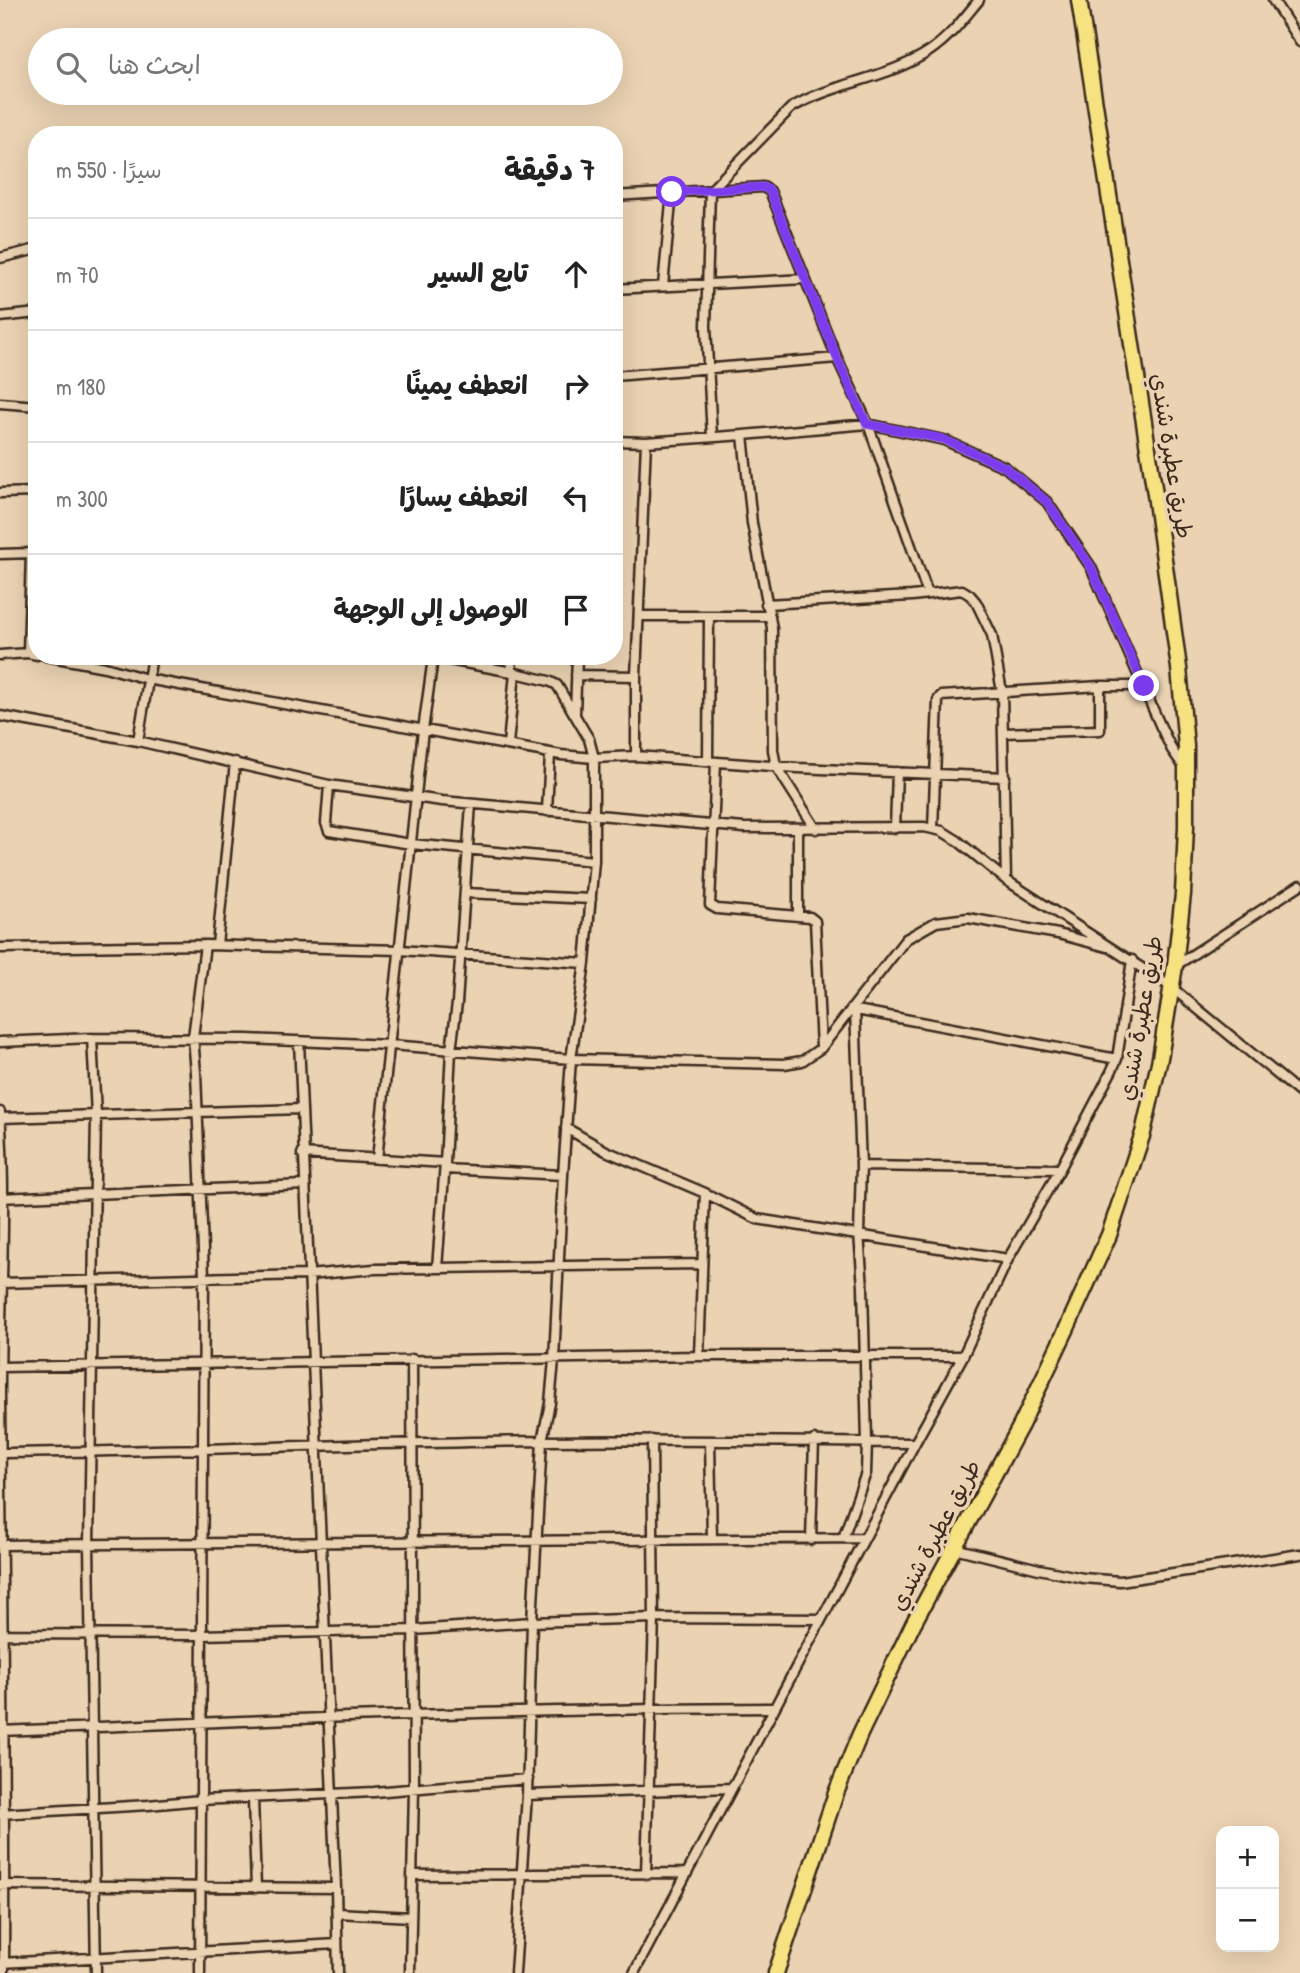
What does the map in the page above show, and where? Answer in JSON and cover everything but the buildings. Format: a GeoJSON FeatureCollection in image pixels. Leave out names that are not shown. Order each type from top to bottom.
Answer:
{"type":"FeatureCollection","features":[{"type":"Feature","properties":{"kind":"highway","name":"طريق عطبرة شندي"},"geometry":{"type":"LineString","coordinates":[[776,1973],[833,1804],[860,1734],[913,1624],[1021,1425],[1109,1235],[1143,1133],[1160,1058],[1175,966],[1183,894],[1186,746],[1172,609],[1079,0]]}},
{"type":"Feature","properties":{"kind":"street"},"geometry":{"type":"LineString","coordinates":[[712,437],[707,368],[706,285],[710,191],[791,108],[807,99],[885,73],[928,53],[945,40],[979,0]]}},
{"type":"Feature","properties":{"kind":"street"},"geometry":{"type":"LineString","coordinates":[[1273,0],[1300,42]]}},
{"type":"Feature","properties":{"kind":"street"},"geometry":{"type":"LineString","coordinates":[[623,195],[763,187],[770,191],[804,279],[867,424],[928,594]]}},
{"type":"Feature","properties":{"kind":"street"},"geometry":{"type":"LineString","coordinates":[[663,286],[672,192]]}},
{"type":"Feature","properties":{"kind":"street"},"geometry":{"type":"LineString","coordinates":[[0,258],[28,250]]}},
{"type":"Feature","properties":{"kind":"street"},"geometry":{"type":"LineString","coordinates":[[623,288],[804,279]]}},
{"type":"Feature","properties":{"kind":"street"},"geometry":{"type":"LineString","coordinates":[[0,317],[28,314]]}},
{"type":"Feature","properties":{"kind":"street"},"geometry":{"type":"LineString","coordinates":[[623,375],[837,358]]}},
{"type":"Feature","properties":{"kind":"street"},"geometry":{"type":"LineString","coordinates":[[0,403],[28,405]]}},
{"type":"Feature","properties":{"kind":"street"},"geometry":{"type":"LineString","coordinates":[[623,441],[646,442],[867,424],[943,439],[1005,467],[1047,502],[1091,567],[1172,750],[1185,768]]}},
{"type":"Feature","properties":{"kind":"street"},"geometry":{"type":"LineString","coordinates":[[743,435],[752,523],[770,616],[772,739],[776,766],[816,829]]}},
{"type":"Feature","properties":{"kind":"street"},"geometry":{"type":"LineString","coordinates":[[636,756],[636,676],[646,442]]}},
{"type":"Feature","properties":{"kind":"street"},"geometry":{"type":"LineString","coordinates":[[0,493],[28,492]]}},
{"type":"Feature","properties":{"kind":"street"},"geometry":{"type":"LineString","coordinates":[[0,554],[28,553]]}},
{"type":"Feature","properties":{"kind":"street"},"geometry":{"type":"LineString","coordinates":[[766,604],[962,590],[976,602],[992,635],[1002,692],[1006,777],[1006,880]]}},
{"type":"Feature","properties":{"kind":"street"},"geometry":{"type":"LineString","coordinates":[[639,615],[770,616]]}},
{"type":"Feature","properties":{"kind":"street"},"geometry":{"type":"LineString","coordinates":[[709,616],[713,825],[710,905],[717,909],[798,915],[810,917],[815,921],[821,1048]]}},
{"type":"Feature","properties":{"kind":"street"},"geometry":{"type":"LineString","coordinates":[[0,655],[28,654]]}},
{"type":"Feature","properties":{"kind":"street"},"geometry":{"type":"LineString","coordinates":[[101,665],[147,679],[508,744],[550,754],[594,758],[636,756],[1006,777]]}},
{"type":"Feature","properties":{"kind":"street"},"geometry":{"type":"LineString","coordinates":[[138,741],[150,665]]}},
{"type":"Feature","properties":{"kind":"street"},"geometry":{"type":"LineString","coordinates":[[377,1158],[430,665]]}},
{"type":"Feature","properties":{"kind":"street"},"geometry":{"type":"LineString","coordinates":[[475,665],[514,672],[556,685],[589,739],[594,758],[594,861],[585,963],[571,1059],[554,1360],[550,1403],[542,1441],[528,1712],[528,1779],[515,1973]]}},
{"type":"Feature","properties":{"kind":"street"},"geometry":{"type":"LineString","coordinates":[[508,744],[513,665]]}},
{"type":"Feature","properties":{"kind":"street"},"geometry":{"type":"LineString","coordinates":[[575,717],[577,665]]}},
{"type":"Feature","properties":{"kind":"street"},"geometry":{"type":"LineString","coordinates":[[576,676],[636,676]]}},
{"type":"Feature","properties":{"kind":"street"},"geometry":{"type":"LineString","coordinates":[[933,830],[938,700],[941,696],[1100,686],[1144,686]]}},
{"type":"Feature","properties":{"kind":"street"},"geometry":{"type":"LineString","coordinates":[[1004,733],[1100,730],[1100,686]]}},
{"type":"Feature","properties":{"kind":"street"},"geometry":{"type":"LineString","coordinates":[[0,716],[138,741],[330,785],[471,804],[713,825],[816,829],[924,827],[943,831],[1006,880],[1171,987],[1300,1093]]}},
{"type":"Feature","properties":{"kind":"street"},"geometry":{"type":"LineString","coordinates":[[547,811],[550,754]]}},
{"type":"Feature","properties":{"kind":"street"},"geometry":{"type":"LineString","coordinates":[[218,945],[235,762]]}},
{"type":"Feature","properties":{"kind":"street"},"geometry":{"type":"LineString","coordinates":[[894,828],[897,772]]}},
{"type":"Feature","properties":{"kind":"street"},"geometry":{"type":"LineString","coordinates":[[330,785],[326,823],[329,831],[411,844],[594,861]]}},
{"type":"Feature","properties":{"kind":"street"},"geometry":{"type":"LineString","coordinates":[[437,1268],[471,804]]}},
{"type":"Feature","properties":{"kind":"street"},"geometry":{"type":"LineString","coordinates":[[798,828],[798,915]]}},
{"type":"Feature","properties":{"kind":"street"},"geometry":{"type":"LineString","coordinates":[[1175,966],[1300,885]]}},
{"type":"Feature","properties":{"kind":"street"},"geometry":{"type":"LineString","coordinates":[[466,893],[591,899]]}},
{"type":"Feature","properties":{"kind":"street"},"geometry":{"type":"LineString","coordinates":[[0,1042],[193,1037],[390,1045],[571,1059],[783,1064],[802,1061],[821,1048],[906,939],[936,922],[968,918],[1058,934],[1115,950]]}},
{"type":"Feature","properties":{"kind":"street"},"geometry":{"type":"LineString","coordinates":[[200,1973],[201,1363],[204,1276],[193,1037],[205,945]]}},
{"type":"Feature","properties":{"kind":"street"},"geometry":{"type":"LineString","coordinates":[[0,948],[218,945],[400,950],[585,963]]}},
{"type":"Feature","properties":{"kind":"street"},"geometry":{"type":"LineString","coordinates":[[634,1973],[963,1356],[1008,1259],[1060,1169],[1117,1059],[1132,960]]}},
{"type":"Feature","properties":{"kind":"street"},"geometry":{"type":"LineString","coordinates":[[853,1009],[1117,1059]]}},
{"type":"Feature","properties":{"kind":"street"},"geometry":{"type":"LineString","coordinates":[[843,1538],[866,1473],[867,1443],[859,1234],[861,1166],[853,1009]]}},
{"type":"Feature","properties":{"kind":"street"},"geometry":{"type":"LineString","coordinates":[[92,1038],[96,1115],[89,1545],[96,1973]]}},
{"type":"Feature","properties":{"kind":"street"},"geometry":{"type":"LineString","coordinates":[[299,1041],[338,1973]]}},
{"type":"Feature","properties":{"kind":"street"},"geometry":{"type":"LineString","coordinates":[[0,1118],[301,1109]]}},
{"type":"Feature","properties":{"kind":"street"},"geometry":{"type":"LineString","coordinates":[[0,1112],[4,1973]]}},
{"type":"Feature","properties":{"kind":"street"},"geometry":{"type":"LineString","coordinates":[[566,1128],[606,1151],[705,1193],[757,1219],[1008,1259]]}},
{"type":"Feature","properties":{"kind":"street"},"geometry":{"type":"LineString","coordinates":[[302,1154],[563,1175]]}},
{"type":"Feature","properties":{"kind":"street"},"geometry":{"type":"LineString","coordinates":[[861,1166],[1060,1169]]}},
{"type":"Feature","properties":{"kind":"street"},"geometry":{"type":"LineString","coordinates":[[2,1198],[304,1185]]}},
{"type":"Feature","properties":{"kind":"street"},"geometry":{"type":"LineString","coordinates":[[699,1356],[705,1193]]}},
{"type":"Feature","properties":{"kind":"street"},"geometry":{"type":"LineString","coordinates":[[1,1283],[308,1275],[373,1269],[701,1264]]}},
{"type":"Feature","properties":{"kind":"street"},"geometry":{"type":"LineString","coordinates":[[0,1367],[412,1359],[963,1356]]}},
{"type":"Feature","properties":{"kind":"street"},"geometry":{"type":"LineString","coordinates":[[410,1973],[414,1789],[412,1359]]}},
{"type":"Feature","properties":{"kind":"street"},"geometry":{"type":"LineString","coordinates":[[646,1874],[654,1618],[652,1440]]}},
{"type":"Feature","properties":{"kind":"street"},"geometry":{"type":"LineString","coordinates":[[0,1453],[202,1451],[542,1441],[814,1440],[915,1443]]}},
{"type":"Feature","properties":{"kind":"street"},"geometry":{"type":"LineString","coordinates":[[811,1540],[814,1440]]}},
{"type":"Feature","properties":{"kind":"street"},"geometry":{"type":"LineString","coordinates":[[710,1441],[712,1539]]}},
{"type":"Feature","properties":{"kind":"street"},"geometry":{"type":"LineString","coordinates":[[0,1545],[864,1538]]}},
{"type":"Feature","properties":{"kind":"street"},"geometry":{"type":"LineString","coordinates":[[954,1548],[1050,1572],[1120,1581],[1300,1554]]}},
{"type":"Feature","properties":{"kind":"street"},"geometry":{"type":"LineString","coordinates":[[1,1634],[201,1635],[413,1630],[654,1618],[821,1619]]}},
{"type":"Feature","properties":{"kind":"street"},"geometry":{"type":"LineString","coordinates":[[1,1731],[528,1712],[774,1708]]}},
{"type":"Feature","properties":{"kind":"street"},"geometry":{"type":"LineString","coordinates":[[2,1814],[414,1789],[528,1779]]}},
{"type":"Feature","properties":{"kind":"street"},"geometry":{"type":"LineString","coordinates":[[527,1795],[732,1788]]}},
{"type":"Feature","properties":{"kind":"street"},"geometry":{"type":"LineString","coordinates":[[253,1799],[256,1888]]}},
{"type":"Feature","properties":{"kind":"street"},"geometry":{"type":"LineString","coordinates":[[412,1875],[687,1873]]}},
{"type":"Feature","properties":{"kind":"street"},"geometry":{"type":"LineString","coordinates":[[3,1885],[336,1888]]}},
{"type":"Feature","properties":{"kind":"street"},"geometry":{"type":"LineString","coordinates":[[337,1913],[411,1917]]}},
{"type":"Feature","properties":{"kind":"street"},"geometry":{"type":"LineString","coordinates":[[2,1963],[337,1944]]}},
{"type":"Feature","properties":{"kind":"route"},"geometry":{"type":"LineString","coordinates":[[672,192],[763,187],[770,191],[804,279],[867,424],[943,439],[1005,467],[1047,502],[1091,567],[1144,686]]}}]}
